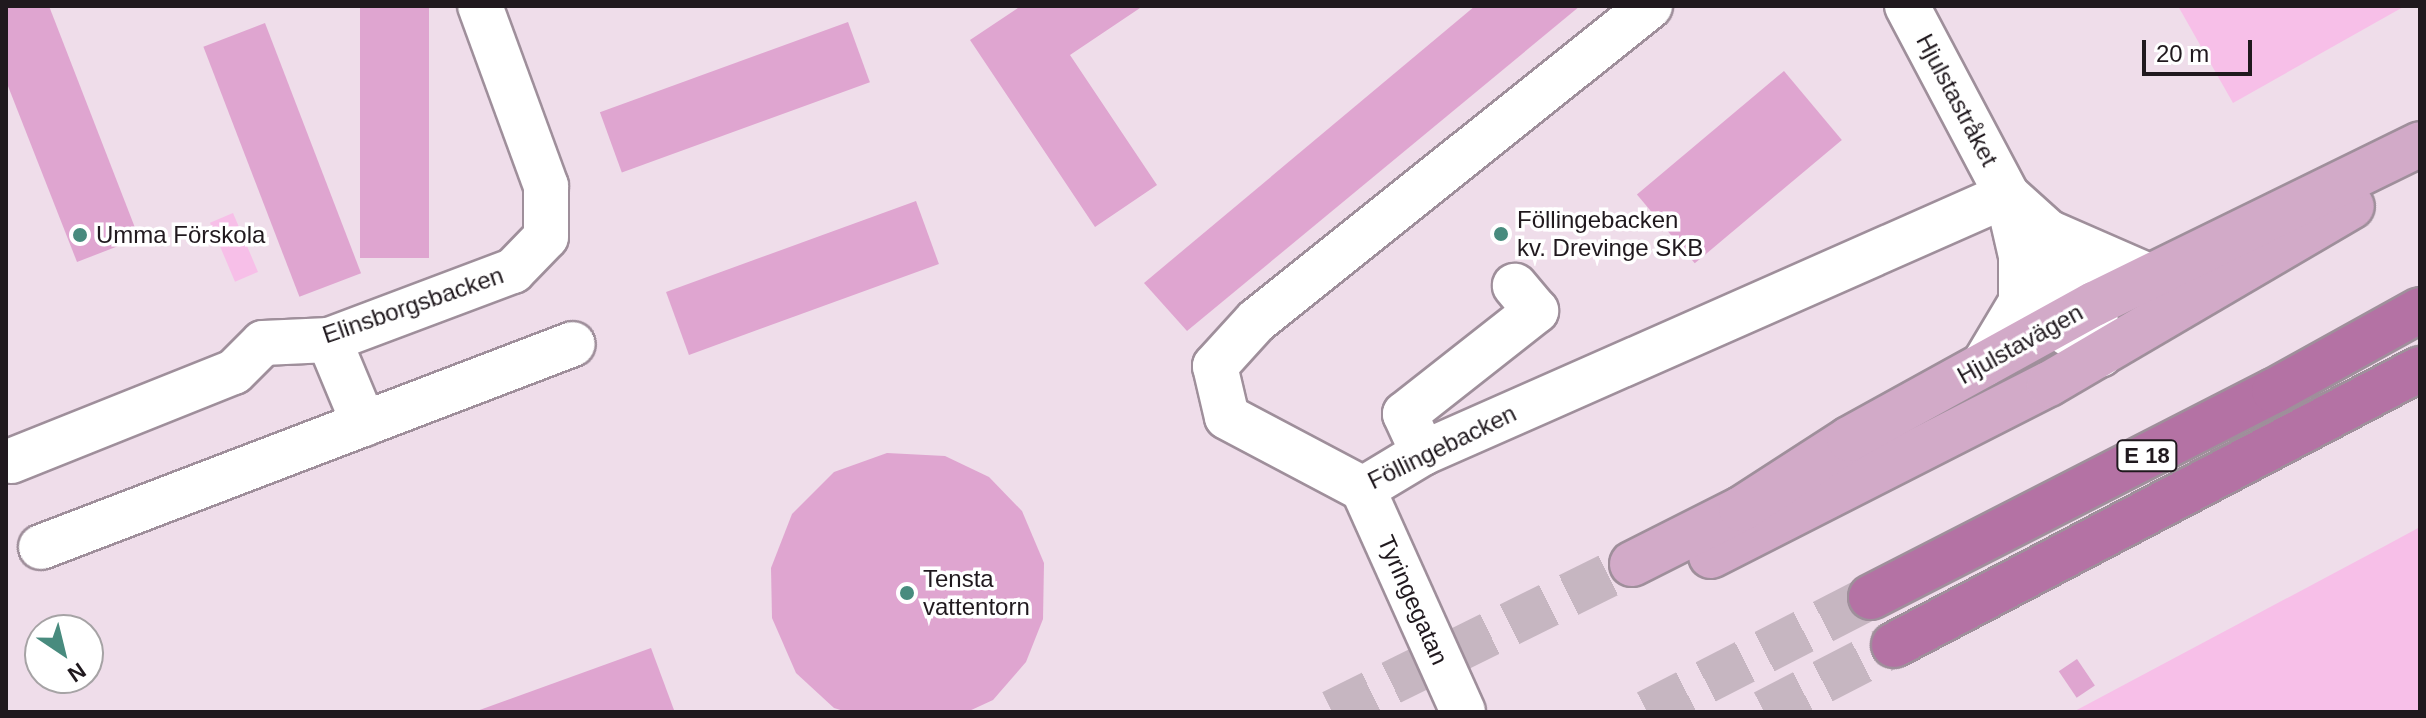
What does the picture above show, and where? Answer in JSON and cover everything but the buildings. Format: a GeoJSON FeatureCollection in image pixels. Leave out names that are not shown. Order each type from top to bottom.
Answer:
{"type":"FeatureCollection","features":[{"type":"Feature","properties":{"kind":"highway","name":"E 18"},"geometry":{"type":"LineString","coordinates":[[1871,597],[2274,391],[2420,310]]}},
{"type":"Feature","properties":{"kind":"highway","name":"E 18"},"geometry":{"type":"LineString","coordinates":[[1894,645],[2420,369]]}},
{"type":"Feature","properties":{"kind":"main road","name":"Hjulstavägen"},"geometry":{"type":"LineString","coordinates":[[2420,144],[2149,276],[1984,364],[1849,439],[1637,578],[1832,499],[2100,355],[2420,166]]}},
{"type":"Feature","properties":{"kind":"street","name":"Elinsborgsbacken"},"geometry":{"type":"LineString","coordinates":[[11,461],[234,372],[263,343],[329,340],[513,271],[546,237],[546,186],[480,6]]}},
{"type":"Feature","properties":{"kind":"street","name":"Föllingebacken"},"geometry":{"type":"LineString","coordinates":[[1650,6],[1256,321],[1215,366],[1227,417],[1363,489],[1423,453],[2007,195]]}},
{"type":"Feature","properties":{"kind":"street","name":"Hjulstastråket"},"geometry":{"type":"LineString","coordinates":[[1907,6],[2034,244],[2055,325]]}},
{"type":"Feature","properties":{"kind":"street"},"geometry":{"type":"LineString","coordinates":[[1984,364],[2021,302],[2034,244],[2149,276]]}},
{"type":"Feature","properties":{"kind":"street","name":"Hjulstastråket"},"geometry":{"type":"LineString","coordinates":[[2034,244],[2094,304],[2100,355]]}},
{"type":"Feature","properties":{"kind":"street"},"geometry":{"type":"LineString","coordinates":[[1423,453],[1405,414],[1536,311],[1515,286]]}},
{"type":"Feature","properties":{"kind":"street"},"geometry":{"type":"LineString","coordinates":[[2055,325],[2100,355]]}},
{"type":"Feature","properties":{"kind":"street"},"geometry":{"type":"LineString","coordinates":[[329,340],[364,424]]}},
{"type":"Feature","properties":{"kind":"street"},"geometry":{"type":"LineString","coordinates":[[41,547],[573,344]]}},
{"type":"Feature","properties":{"kind":"street","name":"Tyringegatan"},"geometry":{"type":"LineString","coordinates":[[1363,489],[1463,712]]}},
{"type":"Feature","properties":{"kind":"shaded area"},"geometry":{"type":"Polygon","coordinates":[[[2178,6],[2405,6],[2233,103],[2178,6]]]}},
{"type":"Feature","properties":{"kind":"shaded area"},"geometry":{"type":"Polygon","coordinates":[[[233,213],[258,272],[235,282],[210,223],[233,213]]]}},
{"type":"Feature","properties":{"kind":"shaded area"},"geometry":{"type":"Polygon","coordinates":[[[2420,527],[2420,712],[2073,712],[2383,547],[2420,527]]]}},
{"type":"Feature","properties":{"kind":"tunnel"},"geometry":{"type":"LineString","coordinates":[[1332,712],[1632,564]]}},
{"type":"Feature","properties":{"kind":"tunnel"},"geometry":{"type":"LineString","coordinates":[[1647,712],[1871,597]]}},
{"type":"Feature","properties":{"kind":"tunnel"},"geometry":{"type":"LineString","coordinates":[[1764,712],[1894,645]]}},
{"type":"Feature","properties":{"kind":"place","name":"Föllingebacken kv. Drevinge SKB"},"geometry":{"type":"Point","coordinates":[1501,234]}},
{"type":"Feature","properties":{"kind":"place","name":"Umma Förskola"},"geometry":{"type":"Point","coordinates":[80,235]}},
{"type":"Feature","properties":{"kind":"place","name":"Tensta vattentorn"},"geometry":{"type":"Point","coordinates":[907,593]}}]}
